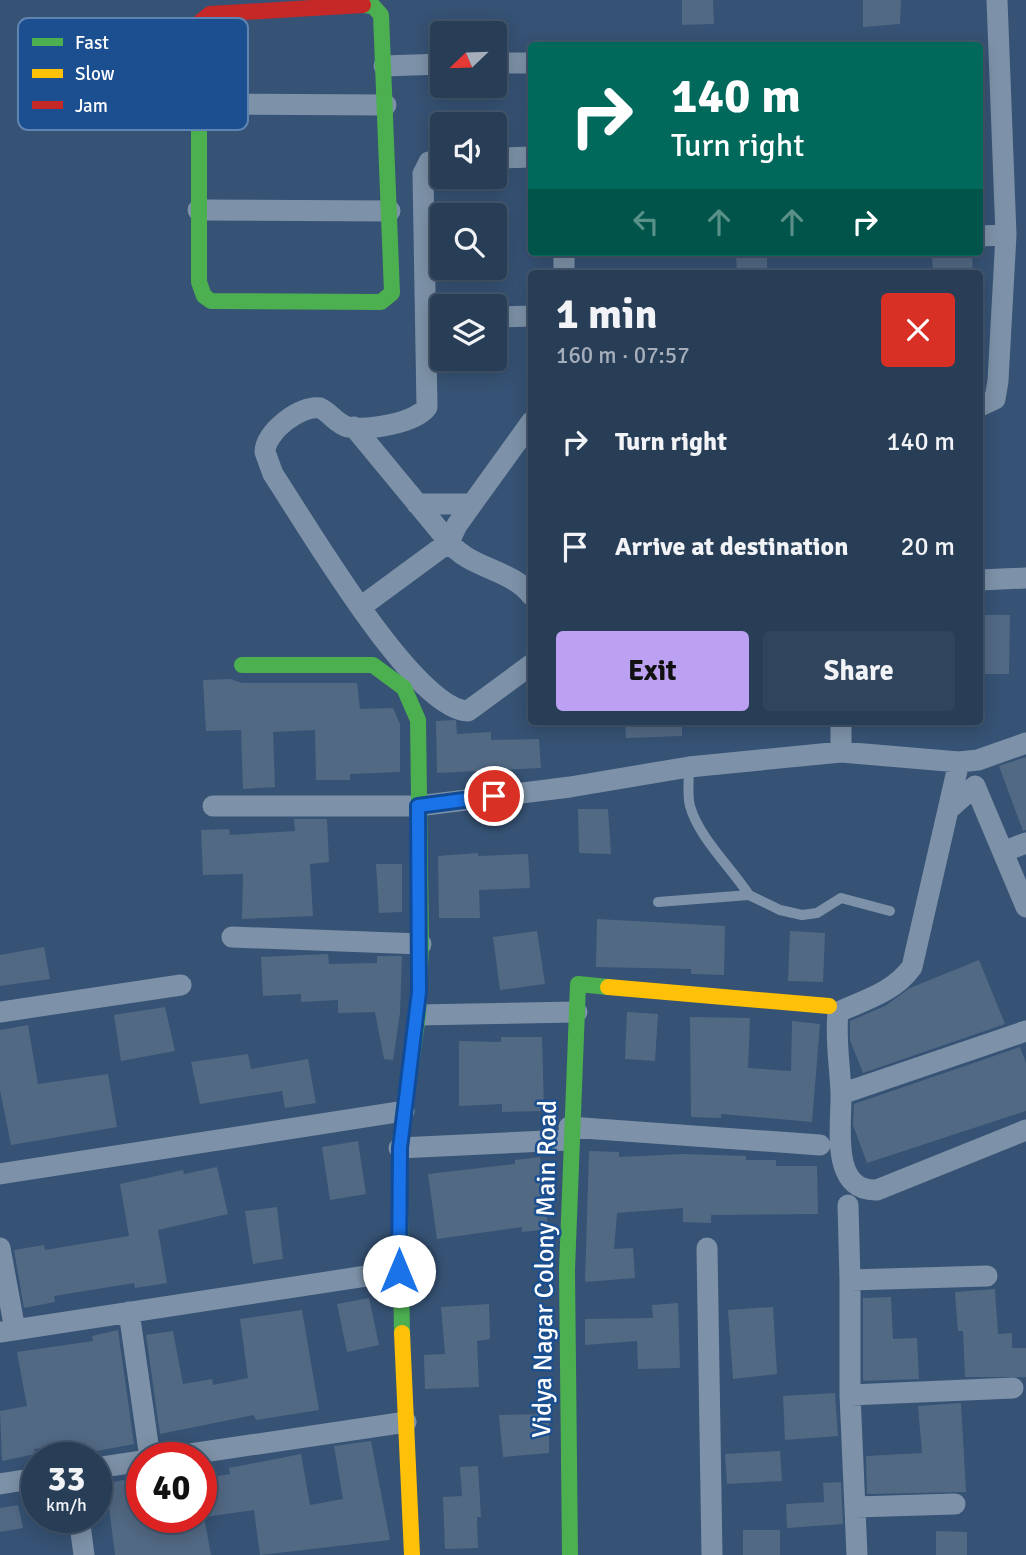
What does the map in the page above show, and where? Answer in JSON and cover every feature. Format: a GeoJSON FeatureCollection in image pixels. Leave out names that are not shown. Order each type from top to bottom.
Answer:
{"type":"FeatureCollection","features":[{"type":"Feature","properties":{"kind":"street"},"geometry":{"type":"LineString","coordinates":[[983,405],[995,399],[998,381],[1006,235],[990,56],[997,0]]}},
{"type":"Feature","properties":{"kind":"street"},"geometry":{"type":"LineString","coordinates":[[198,130],[199,282],[204,296],[218,303],[381,302],[387,299],[392,286],[381,15],[373,6],[210,15],[202,18]]}},
{"type":"Feature","properties":{"kind":"street"},"geometry":{"type":"LineString","coordinates":[[508,63],[528,62]]}},
{"type":"Feature","properties":{"kind":"street"},"geometry":{"type":"LineString","coordinates":[[384,65],[430,64]]}},
{"type":"Feature","properties":{"kind":"street"},"geometry":{"type":"LineString","coordinates":[[248,104],[386,105]]}},
{"type":"Feature","properties":{"kind":"street"},"geometry":{"type":"LineString","coordinates":[[507,158],[528,157]]}},
{"type":"Feature","properties":{"kind":"street"},"geometry":{"type":"LineString","coordinates":[[430,162],[423,174],[433,294]]}},
{"type":"Feature","properties":{"kind":"street"},"geometry":{"type":"LineString","coordinates":[[198,210],[390,211]]}},
{"type":"Feature","properties":{"kind":"street"},"geometry":{"type":"LineString","coordinates":[[983,236],[1006,235]]}},
{"type":"Feature","properties":{"kind":"street"},"geometry":{"type":"LineString","coordinates":[[507,317],[528,316]]}},
{"type":"Feature","properties":{"kind":"street"},"geometry":{"type":"LineString","coordinates":[[430,371],[427,407],[422,414],[407,421],[354,427],[338,423],[320,408],[306,409],[272,433],[267,439],[265,453],[273,474],[391,650],[417,681],[461,711],[474,709],[528,667]]}},
{"type":"Feature","properties":{"kind":"street"},"geometry":{"type":"LineString","coordinates":[[362,606],[449,542],[471,504],[528,426]]}},
{"type":"Feature","properties":{"kind":"street"},"geometry":{"type":"LineString","coordinates":[[354,427],[449,542],[468,558],[519,583],[528,592]]}},
{"type":"Feature","properties":{"kind":"street"},"geometry":{"type":"LineString","coordinates":[[417,504],[471,504]]}},
{"type":"Feature","properties":{"kind":"street"},"geometry":{"type":"LineString","coordinates":[[983,580],[1026,578]]}},
{"type":"Feature","properties":{"kind":"street"},"geometry":{"type":"LineString","coordinates":[[373,665],[391,650]]}},
{"type":"Feature","properties":{"kind":"street"},"geometry":{"type":"LineString","coordinates":[[242,665],[373,665],[404,688],[418,720],[421,944],[418,1016],[400,1148],[399,1271],[412,1555]]}},
{"type":"Feature","properties":{"kind":"street"},"geometry":{"type":"LineString","coordinates":[[841,725],[841,752]]}},
{"type":"Feature","properties":{"kind":"street"},"geometry":{"type":"LineString","coordinates":[[213,806],[418,806],[570,787],[689,767],[841,752],[963,761],[1026,743]]}},
{"type":"Feature","properties":{"kind":"street"},"geometry":{"type":"LineString","coordinates":[[947,810],[970,790],[1002,751]]}},
{"type":"Feature","properties":{"kind":"street"},"geometry":{"type":"LineString","coordinates":[[963,761],[970,790],[1005,851],[1026,907]]}},
{"type":"Feature","properties":{"kind":"street"},"geometry":{"type":"LineString","coordinates":[[963,761],[947,810],[938,864],[912,967],[902,981],[884,992],[838,1012],[836,1032],[841,1094],[838,1149],[855,1184],[866,1190],[877,1190],[1026,1130]]}},
{"type":"Feature","properties":{"kind":"street"},"geometry":{"type":"LineString","coordinates":[[1005,851],[1026,844]]}},
{"type":"Feature","properties":{"kind":"street"},"geometry":{"type":"LineString","coordinates":[[232,937],[421,944]]}},
{"type":"Feature","properties":{"kind":"street","name":"Vidya Nagar Colony Main Road"},"geometry":{"type":"LineString","coordinates":[[570,1555],[564,1365],[568,1133],[578,984],[829,1006]]}},
{"type":"Feature","properties":{"kind":"street"},"geometry":{"type":"LineString","coordinates":[[0,1012],[181,985]]}},
{"type":"Feature","properties":{"kind":"street"},"geometry":{"type":"LineString","coordinates":[[418,1016],[577,1012]]}},
{"type":"Feature","properties":{"kind":"street"},"geometry":{"type":"LineString","coordinates":[[841,1094],[1026,1031]]}},
{"type":"Feature","properties":{"kind":"street"},"geometry":{"type":"LineString","coordinates":[[0,1174],[404,1111]]}},
{"type":"Feature","properties":{"kind":"street"},"geometry":{"type":"LineString","coordinates":[[400,1148],[568,1133],[820,1145]]}},
{"type":"Feature","properties":{"kind":"street"},"geometry":{"type":"LineString","coordinates":[[848,1205],[850,1395],[857,1555]]}},
{"type":"Feature","properties":{"kind":"street"},"geometry":{"type":"LineString","coordinates":[[0,1248],[7,1331],[399,1271]]}},
{"type":"Feature","properties":{"kind":"street"},"geometry":{"type":"LineString","coordinates":[[707,1248],[712,1555]]}},
{"type":"Feature","properties":{"kind":"street"},"geometry":{"type":"LineString","coordinates":[[850,1280],[987,1276]]}},
{"type":"Feature","properties":{"kind":"street"},"geometry":{"type":"LineString","coordinates":[[129,1312],[148,1442]]}},
{"type":"Feature","properties":{"kind":"street"},"geometry":{"type":"LineString","coordinates":[[850,1395],[1013,1388]]}},
{"type":"Feature","properties":{"kind":"street"},"geometry":{"type":"LineString","coordinates":[[217,1450],[406,1422]]}},
{"type":"Feature","properties":{"kind":"street"},"geometry":{"type":"LineString","coordinates":[[0,1484],[21,1481]]}},
{"type":"Feature","properties":{"kind":"street"},"geometry":{"type":"LineString","coordinates":[[855,1507],[955,1504]]}},
{"type":"Feature","properties":{"kind":"street"},"geometry":{"type":"LineString","coordinates":[[81,1533],[84,1555]]}},
{"type":"Feature","properties":{"kind":"lane"},"geometry":{"type":"LineString","coordinates":[[689,767],[689,803],[698,828],[729,864],[749,895]]}},
{"type":"Feature","properties":{"kind":"lane"},"geometry":{"type":"LineString","coordinates":[[658,902],[749,895],[780,910],[802,915],[817,913],[841,898],[890,911]]}},
{"type":"Feature","properties":{"kind":"building"},"geometry":{"type":"Polygon","coordinates":[[[682,0],[713,0],[714,24],[682,25],[682,0]]]}},
{"type":"Feature","properties":{"kind":"building"},"geometry":{"type":"Polygon","coordinates":[[[863,0],[901,0],[900,24],[863,27],[863,0]]]}},
{"type":"Feature","properties":{"kind":"building"},"geometry":{"type":"Polygon","coordinates":[[[736,256],[767,256],[767,270],[737,270],[736,256]]]}},
{"type":"Feature","properties":{"kind":"building"},"geometry":{"type":"Polygon","coordinates":[[[932,256],[972,256],[973,270],[933,270],[932,256]]]}},
{"type":"Feature","properties":{"kind":"building"},"geometry":{"type":"Polygon","coordinates":[[[983,615],[1010,615],[1009,674],[983,674],[983,615]]]}},
{"type":"Feature","properties":{"kind":"building"},"geometry":{"type":"Polygon","coordinates":[[[230,679],[242,683],[357,683],[360,709],[393,708],[400,724],[400,772],[350,774],[350,780],[316,780],[315,730],[273,732],[275,787],[243,789],[241,730],[206,731],[203,680],[230,679]]]}},
{"type":"Feature","properties":{"kind":"building"},"geometry":{"type":"Polygon","coordinates":[[[456,720],[457,734],[491,732],[491,740],[539,739],[541,768],[437,773],[436,721],[456,720]]]}},
{"type":"Feature","properties":{"kind":"building"},"geometry":{"type":"Polygon","coordinates":[[[625,725],[682,725],[682,736],[626,738],[625,725]]]}},
{"type":"Feature","properties":{"kind":"building"},"geometry":{"type":"Polygon","coordinates":[[[1026,757],[1026,830],[1023,831],[999,766],[1026,757]]]}},
{"type":"Feature","properties":{"kind":"building"},"geometry":{"type":"Polygon","coordinates":[[[578,809],[608,809],[611,854],[579,853],[578,809]]]}},
{"type":"Feature","properties":{"kind":"building"},"geometry":{"type":"Polygon","coordinates":[[[294,819],[327,819],[329,862],[310,864],[313,916],[242,919],[243,874],[203,875],[201,830],[229,829],[230,835],[295,831],[294,819]]]}},
{"type":"Feature","properties":{"kind":"building"},"geometry":{"type":"Polygon","coordinates":[[[478,853],[478,856],[528,854],[530,888],[479,890],[480,918],[439,918],[438,856],[478,853]]]}},
{"type":"Feature","properties":{"kind":"building"},"geometry":{"type":"Polygon","coordinates":[[[376,864],[402,864],[402,912],[379,913],[376,864]]]}},
{"type":"Feature","properties":{"kind":"building"},"geometry":{"type":"Polygon","coordinates":[[[597,919],[725,926],[724,975],[691,974],[691,969],[596,967],[597,919]]]}},
{"type":"Feature","properties":{"kind":"building"},"geometry":{"type":"Polygon","coordinates":[[[537,931],[545,984],[500,990],[493,937],[537,931]]]}},
{"type":"Feature","properties":{"kind":"building"},"geometry":{"type":"Polygon","coordinates":[[[790,931],[825,933],[823,982],[788,981],[790,931]]]}},
{"type":"Feature","properties":{"kind":"building"},"geometry":{"type":"Polygon","coordinates":[[[44,947],[50,979],[0,986],[0,955],[44,947]]]}},
{"type":"Feature","properties":{"kind":"building"},"geometry":{"type":"Polygon","coordinates":[[[328,954],[329,964],[377,963],[377,956],[402,956],[400,1013],[393,1060],[384,1059],[375,1012],[338,1013],[338,1000],[301,1002],[301,994],[263,996],[261,957],[328,954]]]}},
{"type":"Feature","properties":{"kind":"building"},"geometry":{"type":"Polygon","coordinates":[[[979,960],[1005,1024],[863,1073],[850,1040],[850,1021],[885,1006],[910,988],[979,960]]]}},
{"type":"Feature","properties":{"kind":"building"},"geometry":{"type":"Polygon","coordinates":[[[165,1007],[175,1051],[121,1061],[114,1015],[165,1007]]]}},
{"type":"Feature","properties":{"kind":"building"},"geometry":{"type":"Polygon","coordinates":[[[627,1012],[658,1014],[655,1061],[625,1059],[627,1012]]]}},
{"type":"Feature","properties":{"kind":"building"},"geometry":{"type":"Polygon","coordinates":[[[690,1017],[750,1018],[748,1068],[791,1071],[792,1021],[820,1024],[812,1122],[721,1114],[721,1118],[691,1117],[690,1017]]]}},
{"type":"Feature","properties":{"kind":"building"},"geometry":{"type":"Polygon","coordinates":[[[28,1025],[38,1084],[108,1074],[117,1127],[11,1145],[0,1090],[0,1030],[28,1025]]]}},
{"type":"Feature","properties":{"kind":"building"},"geometry":{"type":"Polygon","coordinates":[[[501,1037],[542,1037],[544,1111],[502,1112],[502,1104],[459,1106],[459,1041],[501,1042],[501,1037]]]}},
{"type":"Feature","properties":{"kind":"building"},"geometry":{"type":"Polygon","coordinates":[[[1020,1047],[1026,1063],[1026,1111],[867,1163],[853,1125],[854,1104],[1020,1047]]]}},
{"type":"Feature","properties":{"kind":"building"},"geometry":{"type":"Polygon","coordinates":[[[248,1054],[251,1069],[308,1059],[316,1103],[285,1108],[282,1091],[200,1104],[191,1062],[248,1054]]]}},
{"type":"Feature","properties":{"kind":"building"},"geometry":{"type":"Polygon","coordinates":[[[358,1141],[366,1194],[330,1200],[322,1147],[358,1141]]]}},
{"type":"Feature","properties":{"kind":"building"},"geometry":{"type":"Polygon","coordinates":[[[589,1151],[619,1152],[619,1157],[684,1154],[746,1156],[746,1160],[776,1160],[776,1166],[817,1166],[818,1214],[711,1215],[711,1223],[683,1222],[683,1208],[617,1213],[614,1249],[633,1248],[635,1278],[585,1282],[589,1151]]]}},
{"type":"Feature","properties":{"kind":"building"},"geometry":{"type":"Polygon","coordinates":[[[540,1157],[548,1229],[522,1232],[522,1227],[437,1239],[428,1174],[515,1164],[515,1160],[540,1157]]]}},
{"type":"Feature","properties":{"kind":"building"},"geometry":{"type":"Polygon","coordinates":[[[217,1167],[228,1214],[158,1230],[167,1283],[135,1288],[134,1283],[54,1296],[55,1302],[24,1308],[14,1250],[44,1245],[45,1250],[129,1236],[120,1184],[183,1170],[184,1174],[217,1167]]]}},
{"type":"Feature","properties":{"kind":"building"},"geometry":{"type":"Polygon","coordinates":[[[277,1207],[283,1259],[253,1264],[245,1211],[277,1207]]]}},
{"type":"Feature","properties":{"kind":"building"},"geometry":{"type":"Polygon","coordinates":[[[995,1289],[998,1334],[1012,1333],[1012,1348],[1026,1348],[1026,1377],[965,1377],[963,1331],[958,1331],[955,1292],[995,1289]]]}},
{"type":"Feature","properties":{"kind":"building"},"geometry":{"type":"Polygon","coordinates":[[[891,1297],[893,1339],[917,1338],[919,1379],[863,1381],[863,1298],[891,1297]]]}},
{"type":"Feature","properties":{"kind":"building"},"geometry":{"type":"Polygon","coordinates":[[[369,1298],[379,1345],[347,1352],[337,1304],[369,1298]]]}},
{"type":"Feature","properties":{"kind":"building"},"geometry":{"type":"Polygon","coordinates":[[[678,1303],[680,1368],[638,1369],[637,1341],[585,1345],[585,1319],[653,1318],[652,1305],[678,1303]]]}},
{"type":"Feature","properties":{"kind":"building"},"geometry":{"type":"Polygon","coordinates":[[[489,1304],[490,1339],[477,1341],[479,1387],[425,1389],[424,1355],[445,1354],[441,1307],[489,1304]]]}},
{"type":"Feature","properties":{"kind":"building"},"geometry":{"type":"Polygon","coordinates":[[[773,1307],[777,1374],[733,1379],[728,1310],[773,1307]]]}},
{"type":"Feature","properties":{"kind":"building"},"geometry":{"type":"Polygon","coordinates":[[[302,1310],[319,1410],[256,1420],[254,1415],[160,1434],[146,1335],[173,1331],[183,1384],[212,1379],[213,1385],[248,1378],[240,1319],[302,1310]]]}},
{"type":"Feature","properties":{"kind":"building"},"geometry":{"type":"Polygon","coordinates":[[[118,1330],[134,1442],[112,1448],[112,1442],[21,1442],[21,1457],[2,1461],[0,1411],[27,1406],[17,1352],[93,1341],[92,1336],[118,1330]]]}},
{"type":"Feature","properties":{"kind":"building"},"geometry":{"type":"Polygon","coordinates":[[[835,1393],[838,1436],[785,1440],[783,1396],[835,1393]]]}},
{"type":"Feature","properties":{"kind":"building"},"geometry":{"type":"Polygon","coordinates":[[[961,1403],[966,1492],[867,1494],[866,1456],[922,1453],[918,1406],[961,1403]]]}},
{"type":"Feature","properties":{"kind":"building"},"geometry":{"type":"Polygon","coordinates":[[[549,1414],[549,1453],[503,1457],[499,1415],[549,1414]]]}},
{"type":"Feature","properties":{"kind":"building"},"geometry":{"type":"Polygon","coordinates":[[[371,1441],[390,1540],[260,1555],[254,1510],[217,1515],[217,1476],[230,1474],[229,1468],[301,1454],[310,1505],[343,1499],[334,1446],[371,1441]]]}},
{"type":"Feature","properties":{"kind":"building"},"geometry":{"type":"Polygon","coordinates":[[[780,1451],[782,1481],[727,1484],[725,1454],[780,1451]]]}},
{"type":"Feature","properties":{"kind":"building"},"geometry":{"type":"Polygon","coordinates":[[[478,1466],[481,1517],[477,1517],[478,1548],[445,1549],[443,1497],[462,1496],[460,1467],[478,1466]]]}},
{"type":"Feature","properties":{"kind":"building"},"geometry":{"type":"Polygon","coordinates":[[[126,1480],[126,1533],[207,1533],[211,1555],[115,1555],[112,1482],[126,1480]]]}},
{"type":"Feature","properties":{"kind":"building"},"geometry":{"type":"Polygon","coordinates":[[[841,1482],[843,1524],[787,1528],[786,1504],[824,1502],[823,1483],[841,1482]]]}},
{"type":"Feature","properties":{"kind":"building"},"geometry":{"type":"Polygon","coordinates":[[[18,1505],[21,1528],[0,1532],[0,1508],[18,1505]]]}},
{"type":"Feature","properties":{"kind":"building"},"geometry":{"type":"Polygon","coordinates":[[[743,1530],[780,1530],[780,1555],[743,1555],[743,1530]]]}},
{"type":"Feature","properties":{"kind":"building"},"geometry":{"type":"Polygon","coordinates":[[[936,1531],[967,1532],[967,1555],[936,1555],[936,1531]]]}},
{"type":"Feature","properties":{"kind":"traffic: fast"},"geometry":{"type":"LineString","coordinates":[[199,130],[199,282],[204,296],[211,301],[381,302],[392,293],[381,15],[373,6],[363,5]]}},
{"type":"Feature","properties":{"kind":"traffic: fast"},"geometry":{"type":"LineString","coordinates":[[242,665],[373,665],[404,688],[418,720],[421,944],[418,1015],[399,1148],[402,1333]]}},
{"type":"Feature","properties":{"kind":"traffic: fast"},"geometry":{"type":"LineString","coordinates":[[570,1555],[567,1270],[578,984],[608,987]]}},
{"type":"Feature","properties":{"kind":"traffic: slow"},"geometry":{"type":"LineString","coordinates":[[608,987],[829,1006]]}},
{"type":"Feature","properties":{"kind":"traffic: slow"},"geometry":{"type":"LineString","coordinates":[[402,1333],[412,1555]]}},
{"type":"Feature","properties":{"kind":"traffic: jam"},"geometry":{"type":"LineString","coordinates":[[205,18],[210,14],[363,5]]}},
{"type":"Feature","properties":{"kind":"route"},"geometry":{"type":"LineString","coordinates":[[399,1271],[400,1148],[418,1016],[421,944],[418,806],[494,796]]}}]}
